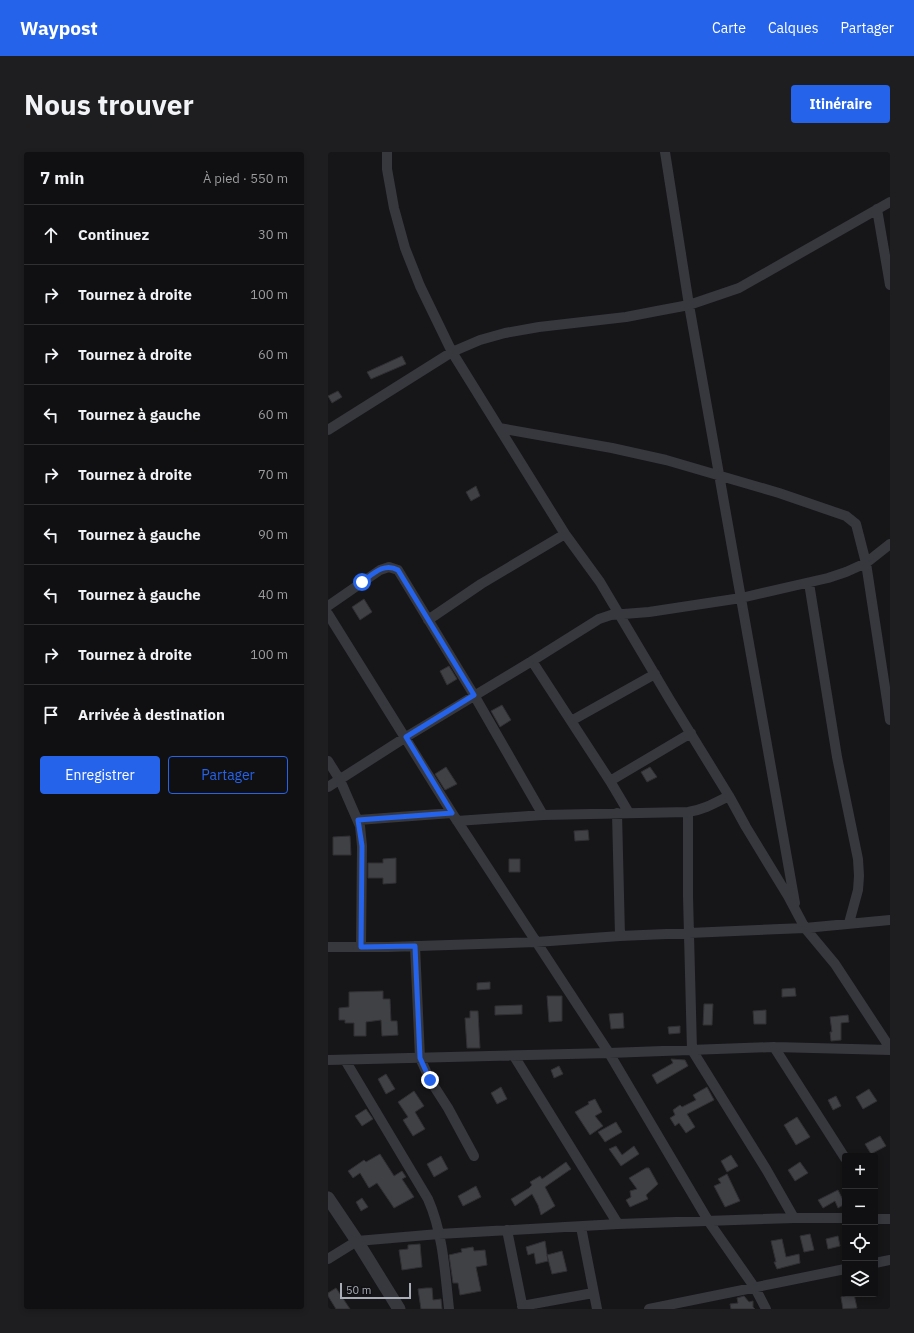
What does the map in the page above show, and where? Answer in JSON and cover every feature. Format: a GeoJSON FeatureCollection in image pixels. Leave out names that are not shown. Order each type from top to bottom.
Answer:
{"type":"FeatureCollection","features":[{"type":"Feature","properties":{"kind":"street"},"geometry":{"type":"LineString","coordinates":[[387,152],[387,169],[394,208],[405,248],[420,286],[452,352],[565,534],[600,582],[729,796],[805,928],[835,964],[890,1049]]}},
{"type":"Feature","properties":{"kind":"street"},"geometry":{"type":"LineString","coordinates":[[665,152],[689,304],[797,912]]}},
{"type":"Feature","properties":{"kind":"street"},"geometry":{"type":"LineString","coordinates":[[328,430],[452,352],[480,340],[505,333],[539,327],[626,317],[689,304],[739,288],[890,202]]}},
{"type":"Feature","properties":{"kind":"street"},"geometry":{"type":"LineString","coordinates":[[877,209],[890,286]]}},
{"type":"Feature","properties":{"kind":"street"},"geometry":{"type":"LineString","coordinates":[[499,428],[612,448],[666,460],[779,493],[846,516],[856,524],[866,563],[890,720]]}},
{"type":"Feature","properties":{"kind":"street"},"geometry":{"type":"LineString","coordinates":[[428,620],[481,584],[565,534]]}},
{"type":"Feature","properties":{"kind":"street"},"geometry":{"type":"LineString","coordinates":[[328,787],[474,695],[605,616],[649,612],[741,598],[809,583],[846,572],[866,563],[890,544]]}},
{"type":"Feature","properties":{"kind":"street"},"geometry":{"type":"LineString","coordinates":[[328,606],[380,570],[389,567],[398,570],[474,695],[543,815]]}},
{"type":"Feature","properties":{"kind":"street"},"geometry":{"type":"LineString","coordinates":[[809,583],[838,757],[858,859],[858,890],[849,923]]}},
{"type":"Feature","properties":{"kind":"street"},"geometry":{"type":"LineString","coordinates":[[328,614],[455,817],[609,1053],[709,1222],[755,1288],[766,1309]]}},
{"type":"Feature","properties":{"kind":"street"},"geometry":{"type":"LineString","coordinates":[[532,661],[629,813]]}},
{"type":"Feature","properties":{"kind":"street"},"geometry":{"type":"LineString","coordinates":[[571,721],[655,674]]}},
{"type":"Feature","properties":{"kind":"street"},"geometry":{"type":"LineString","coordinates":[[610,781],[691,733]]}},
{"type":"Feature","properties":{"kind":"street"},"geometry":{"type":"LineString","coordinates":[[328,761],[340,780],[358,820],[362,846],[361,947]]}},
{"type":"Feature","properties":{"kind":"street"},"geometry":{"type":"LineString","coordinates":[[358,820],[688,812],[698,811],[729,796]]}},
{"type":"Feature","properties":{"kind":"street"},"geometry":{"type":"LineString","coordinates":[[688,812],[692,1050],[766,1169],[794,1218]]}},
{"type":"Feature","properties":{"kind":"street"},"geometry":{"type":"LineString","coordinates":[[617,813],[620,936]]}},
{"type":"Feature","properties":{"kind":"street"},"geometry":{"type":"LineString","coordinates":[[328,947],[536,942],[620,936],[805,928],[890,920]]}},
{"type":"Feature","properties":{"kind":"street"},"geometry":{"type":"LineString","coordinates":[[415,946],[420,1058],[430,1080],[448,1108],[474,1156]]}},
{"type":"Feature","properties":{"kind":"street"},"geometry":{"type":"LineString","coordinates":[[328,1060],[774,1048],[890,1049]]}},
{"type":"Feature","properties":{"kind":"street"},"geometry":{"type":"LineString","coordinates":[[774,1048],[842,1153]]}},
{"type":"Feature","properties":{"kind":"street"},"geometry":{"type":"LineString","coordinates":[[514,1056],[618,1224]]}},
{"type":"Feature","properties":{"kind":"street"},"geometry":{"type":"LineString","coordinates":[[345,1060],[428,1199],[436,1220],[439,1234],[449,1309]]}},
{"type":"Feature","properties":{"kind":"street"},"geometry":{"type":"LineString","coordinates":[[328,1198],[357,1241],[398,1309]]}},
{"type":"Feature","properties":{"kind":"street"},"geometry":{"type":"LineString","coordinates":[[878,1217],[890,1219]]}},
{"type":"Feature","properties":{"kind":"street"},"geometry":{"type":"LineString","coordinates":[[328,1259],[357,1241],[439,1234],[618,1224],[794,1218],[842,1218]]}},
{"type":"Feature","properties":{"kind":"street"},"geometry":{"type":"LineString","coordinates":[[581,1227],[597,1309]]}},
{"type":"Feature","properties":{"kind":"street"},"geometry":{"type":"LineString","coordinates":[[507,1230],[522,1308],[593,1293]]}},
{"type":"Feature","properties":{"kind":"street"},"geometry":{"type":"LineString","coordinates":[[878,1262],[890,1260]]}},
{"type":"Feature","properties":{"kind":"street"},"geometry":{"type":"LineString","coordinates":[[649,1309],[842,1270]]}},
{"type":"Feature","properties":{"kind":"building"},"geometry":{"type":"Polygon","coordinates":[[[402,356],[406,364],[371,379],[367,372],[402,356]]]}},
{"type":"Feature","properties":{"kind":"building"},"geometry":{"type":"Polygon","coordinates":[[[338,391],[342,397],[332,403],[328,396],[338,391]]]}},
{"type":"Feature","properties":{"kind":"building"},"geometry":{"type":"Polygon","coordinates":[[[476,486],[480,496],[471,501],[466,492],[476,486]]]}},
{"type":"Feature","properties":{"kind":"building"},"geometry":{"type":"Polygon","coordinates":[[[364,599],[372,612],[360,620],[352,607],[364,599]]]}},
{"type":"Feature","properties":{"kind":"building"},"geometry":{"type":"Polygon","coordinates":[[[449,666],[457,679],[447,685],[440,671],[449,666]]]}},
{"type":"Feature","properties":{"kind":"building"},"geometry":{"type":"Polygon","coordinates":[[[502,705],[511,720],[500,727],[491,711],[502,705]]]}},
{"type":"Feature","properties":{"kind":"building"},"geometry":{"type":"Polygon","coordinates":[[[446,767],[457,784],[445,790],[435,774],[446,767]]]}},
{"type":"Feature","properties":{"kind":"building"},"geometry":{"type":"Polygon","coordinates":[[[650,767],[657,777],[647,782],[641,772],[650,767]]]}},
{"type":"Feature","properties":{"kind":"building"},"geometry":{"type":"Polygon","coordinates":[[[588,830],[589,840],[575,841],[574,831],[588,830]]]}},
{"type":"Feature","properties":{"kind":"building"},"geometry":{"type":"Polygon","coordinates":[[[350,836],[351,855],[333,855],[333,837],[350,836]]]}},
{"type":"Feature","properties":{"kind":"building"},"geometry":{"type":"Polygon","coordinates":[[[396,858],[396,883],[383,884],[383,878],[368,878],[368,863],[383,863],[383,859],[396,858]]]}},
{"type":"Feature","properties":{"kind":"building"},"geometry":{"type":"Polygon","coordinates":[[[509,859],[520,859],[520,872],[509,872],[509,859]]]}},
{"type":"Feature","properties":{"kind":"building"},"geometry":{"type":"Polygon","coordinates":[[[490,982],[490,989],[477,990],[477,983],[490,982]]]}},
{"type":"Feature","properties":{"kind":"building"},"geometry":{"type":"Polygon","coordinates":[[[795,988],[796,996],[782,997],[782,989],[795,988]]]}},
{"type":"Feature","properties":{"kind":"building"},"geometry":{"type":"Polygon","coordinates":[[[383,991],[383,999],[390,999],[391,1021],[397,1021],[398,1035],[382,1036],[381,1020],[366,1022],[366,1036],[354,1036],[354,1023],[345,1023],[345,1020],[339,1020],[339,1008],[349,1007],[349,992],[383,991]]]}},
{"type":"Feature","properties":{"kind":"building"},"geometry":{"type":"Polygon","coordinates":[[[547,996],[562,996],[562,1021],[549,1022],[547,996]]]}},
{"type":"Feature","properties":{"kind":"building"},"geometry":{"type":"Polygon","coordinates":[[[704,1004],[713,1004],[712,1025],[703,1025],[704,1004]]]}},
{"type":"Feature","properties":{"kind":"building"},"geometry":{"type":"Polygon","coordinates":[[[522,1005],[522,1014],[495,1015],[495,1006],[522,1005]]]}},
{"type":"Feature","properties":{"kind":"building"},"geometry":{"type":"Polygon","coordinates":[[[766,1010],[766,1024],[754,1024],[753,1011],[766,1010]]]}},
{"type":"Feature","properties":{"kind":"building"},"geometry":{"type":"Polygon","coordinates":[[[470,1011],[478,1011],[480,1048],[467,1048],[465,1018],[470,1018],[470,1011]]]}},
{"type":"Feature","properties":{"kind":"building"},"geometry":{"type":"Polygon","coordinates":[[[623,1013],[624,1028],[611,1029],[609,1014],[623,1013]]]}},
{"type":"Feature","properties":{"kind":"building"},"geometry":{"type":"Polygon","coordinates":[[[848,1015],[849,1022],[841,1023],[841,1040],[831,1041],[830,1032],[832,1032],[830,1017],[848,1015]]]}},
{"type":"Feature","properties":{"kind":"building"},"geometry":{"type":"Polygon","coordinates":[[[680,1026],[680,1033],[669,1034],[668,1027],[680,1026]]]}},
{"type":"Feature","properties":{"kind":"building"},"geometry":{"type":"Polygon","coordinates":[[[671,1059],[685,1060],[688,1066],[657,1084],[652,1075],[673,1063],[671,1059]]]}},
{"type":"Feature","properties":{"kind":"building"},"geometry":{"type":"Polygon","coordinates":[[[559,1066],[563,1074],[554,1078],[551,1070],[559,1066]]]}},
{"type":"Feature","properties":{"kind":"building"},"geometry":{"type":"Polygon","coordinates":[[[386,1074],[395,1089],[386,1094],[378,1079],[386,1074]]]}},
{"type":"Feature","properties":{"kind":"building"},"geometry":{"type":"Polygon","coordinates":[[[501,1087],[507,1099],[497,1104],[491,1093],[501,1087]]]}},
{"type":"Feature","properties":{"kind":"building"},"geometry":{"type":"Polygon","coordinates":[[[707,1087],[714,1100],[687,1114],[695,1127],[686,1133],[679,1123],[675,1126],[670,1118],[675,1115],[673,1110],[680,1105],[682,1107],[696,1100],[693,1095],[707,1087]]]}},
{"type":"Feature","properties":{"kind":"building"},"geometry":{"type":"Polygon","coordinates":[[[869,1089],[877,1101],[863,1109],[856,1097],[869,1089]]]}},
{"type":"Feature","properties":{"kind":"building"},"geometry":{"type":"Polygon","coordinates":[[[414,1091],[424,1106],[415,1112],[425,1129],[413,1136],[403,1120],[408,1117],[398,1102],[414,1091]]]}},
{"type":"Feature","properties":{"kind":"building"},"geometry":{"type":"Polygon","coordinates":[[[836,1096],[841,1106],[833,1110],[828,1100],[836,1096]]]}},
{"type":"Feature","properties":{"kind":"building"},"geometry":{"type":"Polygon","coordinates":[[[595,1099],[602,1112],[595,1116],[603,1126],[590,1135],[575,1112],[589,1104],[588,1102],[595,1099]]]}},
{"type":"Feature","properties":{"kind":"building"},"geometry":{"type":"Polygon","coordinates":[[[366,1109],[373,1119],[362,1126],[355,1116],[366,1109]]]}},
{"type":"Feature","properties":{"kind":"building"},"geometry":{"type":"Polygon","coordinates":[[[797,1117],[810,1137],[796,1145],[784,1125],[797,1117]]]}},
{"type":"Feature","properties":{"kind":"building"},"geometry":{"type":"Polygon","coordinates":[[[616,1122],[622,1132],[605,1142],[598,1132],[616,1122]]]}},
{"type":"Feature","properties":{"kind":"building"},"geometry":{"type":"Polygon","coordinates":[[[880,1136],[886,1146],[870,1153],[865,1144],[880,1136]]]}},
{"type":"Feature","properties":{"kind":"building"},"geometry":{"type":"Polygon","coordinates":[[[616,1146],[622,1155],[634,1146],[639,1154],[621,1166],[609,1149],[616,1146]]]}},
{"type":"Feature","properties":{"kind":"building"},"geometry":{"type":"Polygon","coordinates":[[[380,1154],[394,1176],[402,1171],[406,1177],[402,1179],[414,1197],[394,1208],[377,1183],[369,1188],[360,1173],[353,1178],[348,1171],[364,1160],[366,1162],[380,1154]]]}},
{"type":"Feature","properties":{"kind":"building"},"geometry":{"type":"Polygon","coordinates":[[[731,1155],[738,1166],[727,1172],[721,1161],[731,1155]]]}},
{"type":"Feature","properties":{"kind":"building"},"geometry":{"type":"Polygon","coordinates":[[[441,1156],[448,1169],[434,1177],[427,1164],[441,1156]]]}},
{"type":"Feature","properties":{"kind":"building"},"geometry":{"type":"Polygon","coordinates":[[[566,1162],[571,1169],[545,1187],[555,1206],[541,1215],[532,1194],[515,1206],[511,1199],[529,1188],[532,1185],[530,1182],[540,1176],[542,1179],[566,1162]]]}},
{"type":"Feature","properties":{"kind":"building"},"geometry":{"type":"Polygon","coordinates":[[[800,1162],[808,1173],[795,1181],[788,1170],[800,1162]]]}},
{"type":"Feature","properties":{"kind":"building"},"geometry":{"type":"Polygon","coordinates":[[[646,1168],[649,1168],[658,1184],[646,1195],[648,1199],[630,1207],[626,1200],[631,1197],[630,1191],[637,1189],[629,1178],[646,1168]]]}},
{"type":"Feature","properties":{"kind":"building"},"geometry":{"type":"Polygon","coordinates":[[[727,1174],[740,1201],[725,1207],[714,1186],[721,1183],[718,1179],[727,1174]]]}},
{"type":"Feature","properties":{"kind":"building"},"geometry":{"type":"Polygon","coordinates":[[[476,1186],[481,1197],[463,1206],[458,1196],[476,1186]]]}},
{"type":"Feature","properties":{"kind":"building"},"geometry":{"type":"Polygon","coordinates":[[[838,1190],[842,1198],[842,1206],[838,1208],[835,1201],[823,1208],[818,1200],[838,1190]]]}},
{"type":"Feature","properties":{"kind":"building"},"geometry":{"type":"Polygon","coordinates":[[[362,1198],[368,1207],[361,1211],[356,1202],[362,1198]]]}},
{"type":"Feature","properties":{"kind":"building"},"geometry":{"type":"Polygon","coordinates":[[[810,1234],[814,1250],[804,1252],[800,1236],[810,1234]]]}},
{"type":"Feature","properties":{"kind":"building"},"geometry":{"type":"Polygon","coordinates":[[[838,1236],[840,1246],[828,1249],[826,1239],[838,1236]]]}},
{"type":"Feature","properties":{"kind":"building"},"geometry":{"type":"Polygon","coordinates":[[[782,1239],[786,1257],[799,1254],[800,1263],[777,1269],[774,1262],[776,1262],[771,1241],[782,1239]]]}},
{"type":"Feature","properties":{"kind":"building"},"geometry":{"type":"Polygon","coordinates":[[[545,1241],[548,1261],[536,1264],[534,1253],[528,1255],[526,1247],[545,1241]]]}},
{"type":"Feature","properties":{"kind":"building"},"geometry":{"type":"Polygon","coordinates":[[[420,1244],[422,1267],[402,1270],[399,1250],[408,1249],[408,1245],[420,1244]]]}},
{"type":"Feature","properties":{"kind":"building"},"geometry":{"type":"Polygon","coordinates":[[[473,1247],[474,1251],[485,1250],[487,1265],[476,1267],[481,1291],[460,1295],[458,1283],[453,1283],[449,1255],[462,1252],[461,1249],[473,1247]]]}},
{"type":"Feature","properties":{"kind":"building"},"geometry":{"type":"Polygon","coordinates":[[[562,1251],[567,1271],[552,1274],[547,1255],[562,1251]]]}},
{"type":"Feature","properties":{"kind":"building"},"geometry":{"type":"Polygon","coordinates":[[[336,1288],[350,1309],[336,1309],[328,1296],[328,1293],[336,1288]]]}},
{"type":"Feature","properties":{"kind":"building"},"geometry":{"type":"Polygon","coordinates":[[[432,1288],[433,1300],[441,1299],[442,1309],[421,1309],[418,1289],[432,1288]]]}},
{"type":"Feature","properties":{"kind":"building"},"geometry":{"type":"Polygon","coordinates":[[[744,1296],[749,1302],[753,1301],[753,1307],[755,1309],[731,1309],[730,1304],[738,1303],[737,1298],[744,1296]]]}},
{"type":"Feature","properties":{"kind":"building"},"geometry":{"type":"Polygon","coordinates":[[[841,1297],[855,1297],[857,1308],[843,1309],[841,1297]]]}},
{"type":"Feature","properties":{"kind":"route"},"geometry":{"type":"LineString","coordinates":[[362,582],[384,567],[398,570],[474,695],[406,737],[452,813],[358,820],[362,846],[361,947],[415,946],[420,1058],[430,1080]]}}]}
